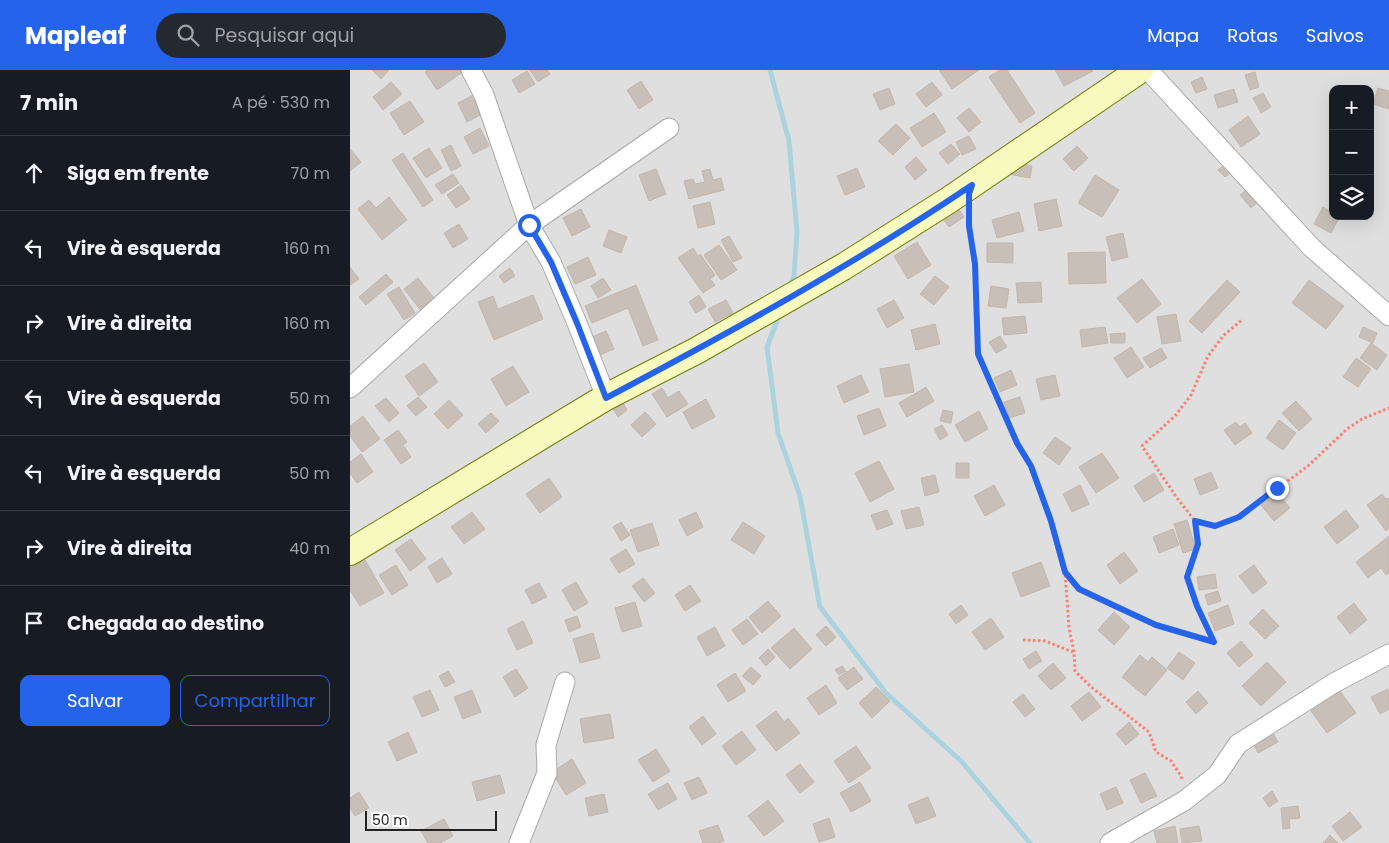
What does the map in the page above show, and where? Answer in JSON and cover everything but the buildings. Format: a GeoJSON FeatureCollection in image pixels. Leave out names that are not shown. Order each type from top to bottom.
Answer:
{"type":"FeatureCollection","features":[{"type":"Feature","properties":{"kind":"street"},"geometry":{"type":"LineString","coordinates":[[471,70],[484,95],[529,225],[551,262],[606,398]]}},
{"type":"Feature","properties":{"kind":"street"},"geometry":{"type":"LineString","coordinates":[[350,552],[606,398],[696,351],[843,267],[972,185],[1140,70]]}},
{"type":"Feature","properties":{"kind":"street"},"geometry":{"type":"LineString","coordinates":[[1148,70],[1312,248],[1389,316]]}},
{"type":"Feature","properties":{"kind":"street"},"geometry":{"type":"LineString","coordinates":[[350,388],[529,225],[669,128]]}},
{"type":"Feature","properties":{"kind":"street"},"geometry":{"type":"LineString","coordinates":[[1110,843],[1184,801],[1217,775],[1238,744],[1334,683],[1389,654]]}},
{"type":"Feature","properties":{"kind":"street"},"geometry":{"type":"LineString","coordinates":[[519,843],[547,774],[546,745],[565,682]]}},
{"type":"Feature","properties":{"kind":"path"},"geometry":{"type":"LineString","coordinates":[[972,185],[969,194],[969,226],[975,264],[978,354],[1017,443],[1031,466],[1051,521],[1065,572],[1069,628],[1074,652],[1075,671],[1091,687],[1149,732],[1156,752],[1171,761],[1182,776],[1184,801]]}},
{"type":"Feature","properties":{"kind":"path"},"geometry":{"type":"LineString","coordinates":[[1065,572],[1079,589],[1115,606],[1156,625],[1214,642],[1197,606],[1187,577],[1198,544],[1195,521],[1142,446],[1175,416],[1191,395],[1208,356],[1223,336],[1243,319]]}},
{"type":"Feature","properties":{"kind":"path"},"geometry":{"type":"LineString","coordinates":[[1195,521],[1215,526],[1239,517],[1308,466],[1354,424],[1389,408]]}},
{"type":"Feature","properties":{"kind":"path"},"geometry":{"type":"LineString","coordinates":[[1023,640],[1045,641],[1074,652]]}},
{"type":"Feature","properties":{"kind":"shaded area"},"geometry":{"type":"Polygon","coordinates":[[[350,70],[1389,70],[1389,843],[350,843],[350,70]]]}},
{"type":"Feature","properties":{"kind":"waterway"},"geometry":{"type":"LineString","coordinates":[[770,70],[789,141],[797,232],[794,276],[790,286]]}},
{"type":"Feature","properties":{"kind":"waterway"},"geometry":{"type":"LineString","coordinates":[[780,313],[767,347],[778,433],[800,496],[820,607],[886,693],[961,761],[1030,843]]}},
{"type":"Feature","properties":{"kind":"route"},"geometry":{"type":"LineString","coordinates":[[529,225],[551,262],[606,398],[696,351],[843,267],[972,185],[969,194],[969,226],[975,264],[978,354],[1017,443],[1031,466],[1051,521],[1065,572],[1079,589],[1156,625],[1214,642],[1197,606],[1187,577],[1198,544],[1195,521],[1215,526],[1239,517],[1277,488]]}}]}
